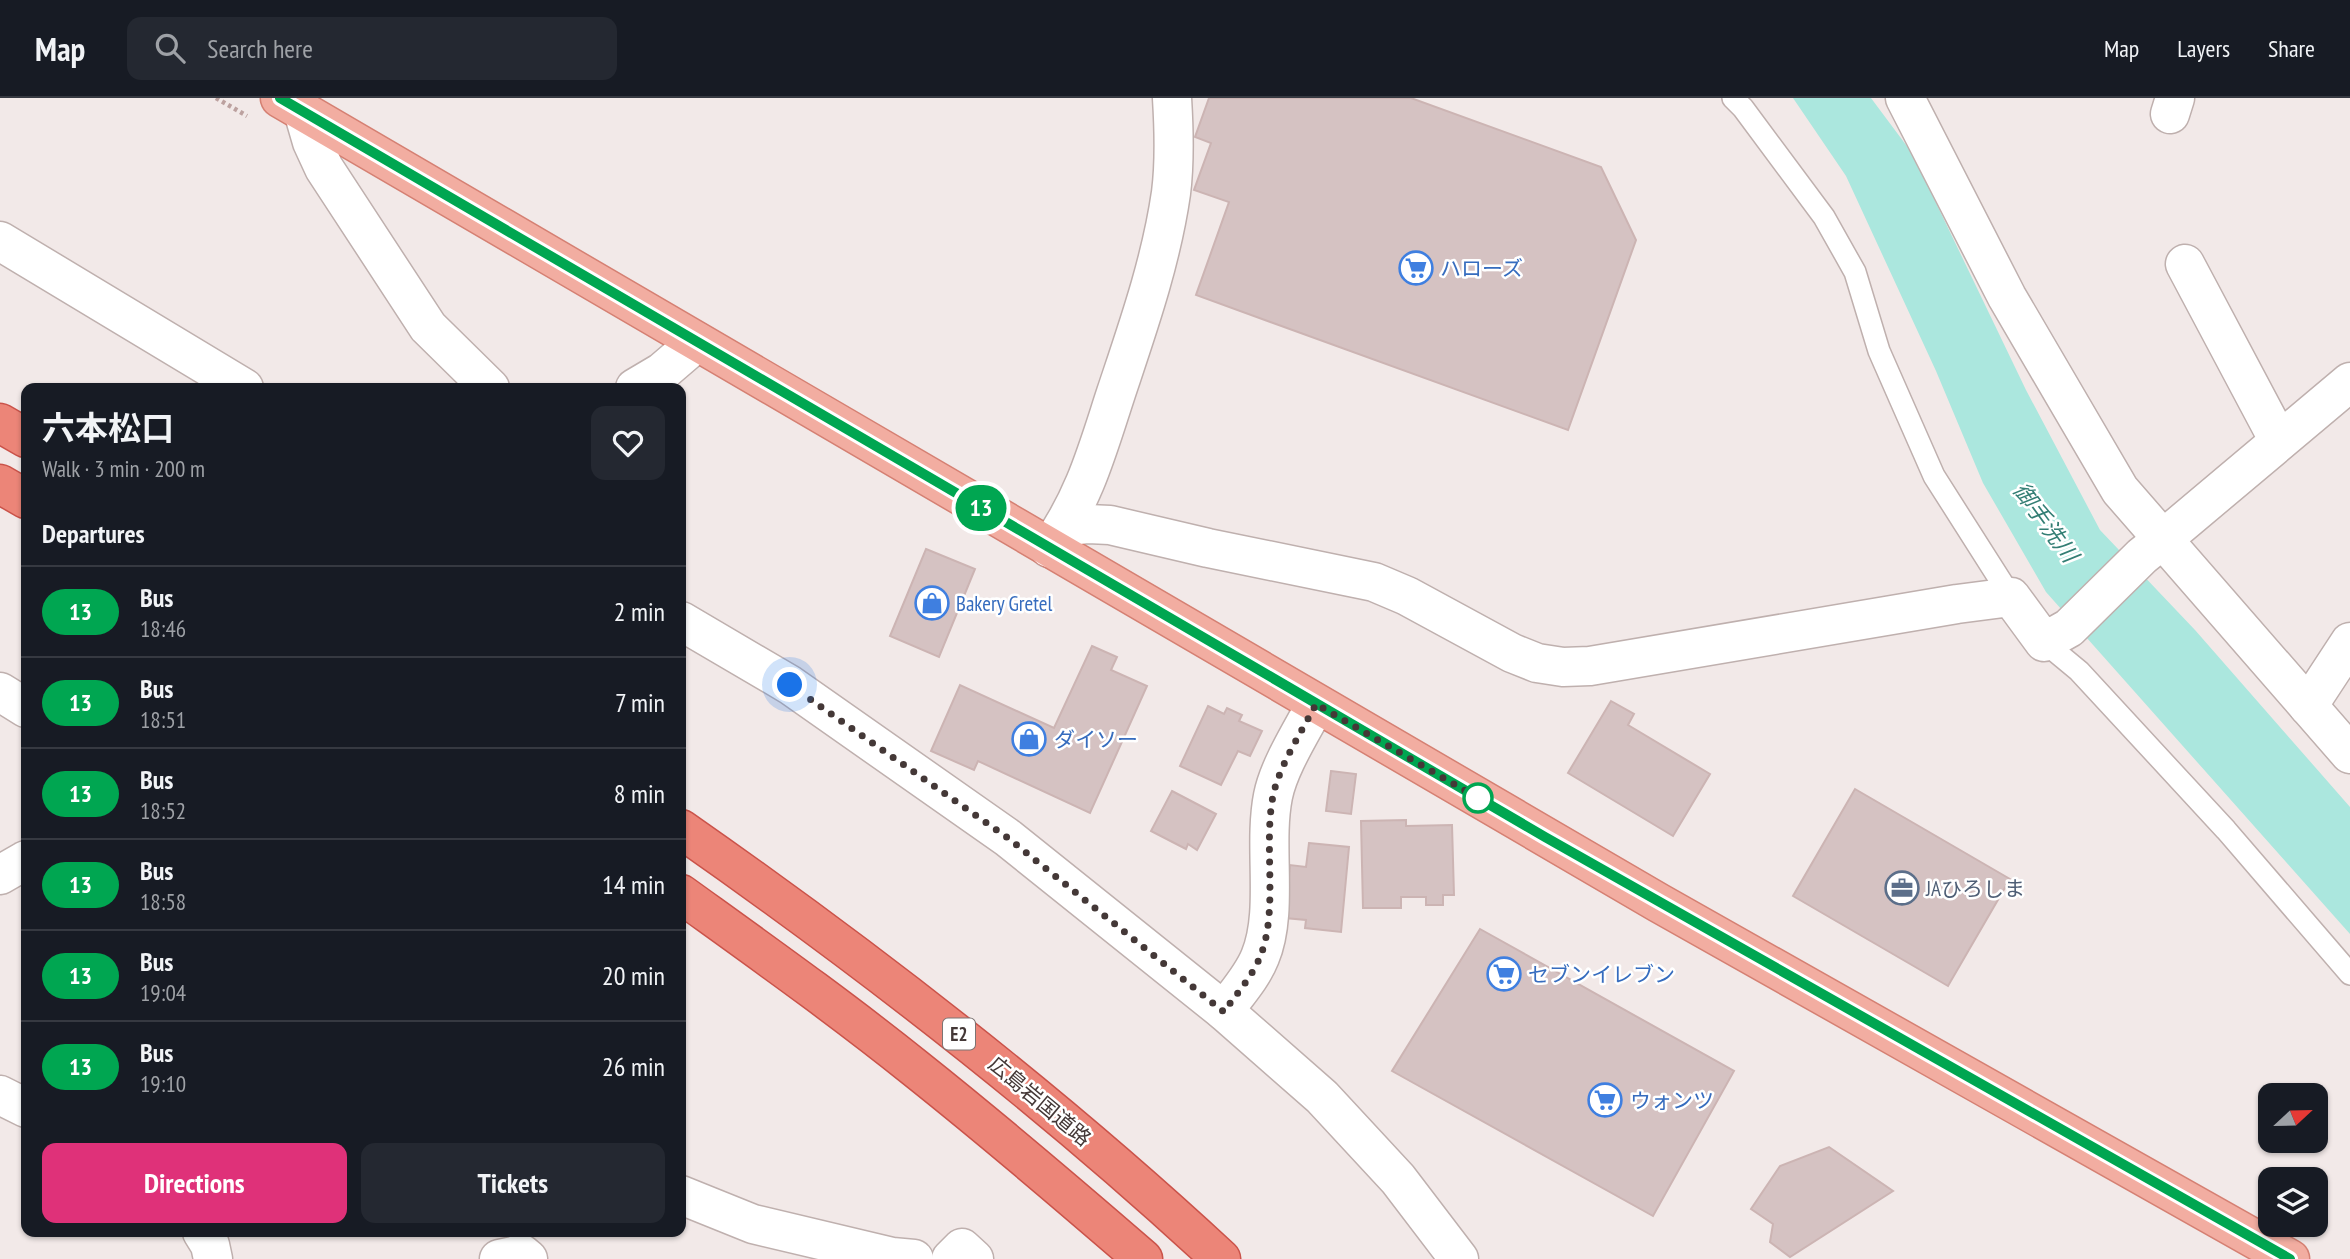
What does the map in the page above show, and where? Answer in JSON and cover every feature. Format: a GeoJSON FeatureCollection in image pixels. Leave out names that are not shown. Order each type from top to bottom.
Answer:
{"type":"FeatureCollection","features":[{"type":"Feature","properties":{"kind":"highway"},"geometry":{"type":"LineString","coordinates":[[0,423],[21,435]]}},
{"type":"Feature","properties":{"kind":"highway"},"geometry":{"type":"LineString","coordinates":[[0,484],[21,496]]}},
{"type":"Feature","properties":{"kind":"highway","name":"広島岩国道路"},"geometry":{"type":"LineString","coordinates":[[686,834],[826,932],[947,1025],[1066,1121],[1221,1259]]}},
{"type":"Feature","properties":{"kind":"highway"},"geometry":{"type":"LineString","coordinates":[[686,898],[794,975],[914,1067],[1031,1162],[1143,1259]]}},
{"type":"Feature","properties":{"kind":"main road"},"geometry":{"type":"LineString","coordinates":[[291,105],[697,342],[1056,537],[1316,704],[1647,896],[2290,1259]]}},
{"type":"Feature","properties":{"kind":"street"},"geometry":{"type":"LineString","coordinates":[[1056,537],[1087,481],[1149,295],[1171,191],[1174,137],[1172,98]]}},
{"type":"Feature","properties":{"kind":"street"},"geometry":{"type":"LineString","coordinates":[[1905,98],[2007,297],[2152,548],[2308,706],[2350,754]]}},
{"type":"Feature","properties":{"kind":"street"},"geometry":{"type":"LineString","coordinates":[[291,105],[324,168],[418,313],[439,340],[485,383]]}},
{"type":"Feature","properties":{"kind":"street"},"geometry":{"type":"LineString","coordinates":[[0,241],[236,383]]}},
{"type":"Feature","properties":{"kind":"street"},"geometry":{"type":"LineString","coordinates":[[2185,264],[2279,441]]}},
{"type":"Feature","properties":{"kind":"street"},"geometry":{"type":"LineString","coordinates":[[644,383],[662,373],[697,342]]}},
{"type":"Feature","properties":{"kind":"street"},"geometry":{"type":"LineString","coordinates":[[1056,537],[1088,524],[1110,525],[1374,582],[1407,596],[1511,653],[1537,663],[1563,667],[1590,666],[2011,597],[2024,619],[2057,635],[2152,548],[2350,382]]}},
{"type":"Feature","properties":{"kind":"street"},"geometry":{"type":"LineString","coordinates":[[686,624],[790,685],[1008,838],[1224,1012],[1332,1107],[1398,1178],[1458,1259]]}},
{"type":"Feature","properties":{"kind":"street"},"geometry":{"type":"LineString","coordinates":[[2308,706],[2350,642]]}},
{"type":"Feature","properties":{"kind":"street"},"geometry":{"type":"LineString","coordinates":[[0,692],[21,705]]}},
{"type":"Feature","properties":{"kind":"street"},"geometry":{"type":"LineString","coordinates":[[1224,1012],[1254,969],[1263,947],[1268,902],[1272,799],[1279,778],[1316,704]]}},
{"type":"Feature","properties":{"kind":"street"},"geometry":{"type":"LineString","coordinates":[[0,875],[21,863]]}},
{"type":"Feature","properties":{"kind":"street"},"geometry":{"type":"LineString","coordinates":[[0,1095],[21,1106]]}},
{"type":"Feature","properties":{"kind":"street"},"geometry":{"type":"LineString","coordinates":[[686,1197],[753,1224],[892,1257],[914,1259]]}},
{"type":"Feature","properties":{"kind":"street"},"geometry":{"type":"LineString","coordinates":[[205,1237],[213,1259]]}},
{"type":"Feature","properties":{"kind":"street"},"geometry":{"type":"LineString","coordinates":[[951,1259],[962,1248],[974,1259]]}},
{"type":"Feature","properties":{"kind":"street"},"geometry":{"type":"LineString","coordinates":[[499,1259],[522,1254],[528,1259]]}},
{"type":"Feature","properties":{"kind":"lane"},"geometry":{"type":"LineString","coordinates":[[1733,98],[1824,216],[1855,272],[1879,351],[1934,476],[2011,597]]}},
{"type":"Feature","properties":{"kind":"lane"},"geometry":{"type":"LineString","coordinates":[[2057,635],[2079,671],[2226,830],[2350,974]]}},
{"type":"Feature","properties":{"kind":"water","name":"御手洗川"},"geometry":{"type":"Polygon","coordinates":[[[1793,98],[1871,98],[1912,153],[2026,390],[2100,530],[2195,630],[2350,807],[2350,934],[2046,592],[1983,483],[1936,371],[1846,176],[1793,98]]]}},
{"type":"Feature","properties":{"kind":"building","name":"ハローズ"},"geometry":{"type":"Polygon","coordinates":[[[1209,98],[1411,98],[1601,167],[1636,240],[1568,430],[1196,295],[1229,202],[1194,190],[1211,143],[1195,137],[1209,98]]]}},
{"type":"Feature","properties":{"kind":"building","name":"Bakery Gretel"},"geometry":{"type":"Polygon","coordinates":[[[926,549],[975,569],[939,657],[890,636],[926,549]]]}},
{"type":"Feature","properties":{"kind":"building","name":"ダイソー"},"geometry":{"type":"Polygon","coordinates":[[[1092,646],[1117,657],[1111,670],[1147,686],[1090,813],[978,761],[974,770],[931,751],[960,685],[1054,728],[1092,646]]]}},
{"type":"Feature","properties":{"kind":"building"},"geometry":{"type":"Polygon","coordinates":[[[1611,701],[1634,714],[1628,725],[1710,774],[1673,836],[1568,773],[1611,701]]]}},
{"type":"Feature","properties":{"kind":"building"},"geometry":{"type":"Polygon","coordinates":[[[1208,706],[1224,714],[1227,708],[1242,715],[1239,721],[1262,731],[1250,756],[1238,751],[1221,785],[1180,766],[1208,706]]]}},
{"type":"Feature","properties":{"kind":"building"},"geometry":{"type":"Polygon","coordinates":[[[1331,771],[1356,774],[1351,814],[1326,811],[1331,771]]]}},
{"type":"Feature","properties":{"kind":"building","name":"JAひろしま"},"geometry":{"type":"Polygon","coordinates":[[[1855,789],[2010,879],[1948,986],[1793,896],[1855,789]]]}},
{"type":"Feature","properties":{"kind":"building"},"geometry":{"type":"Polygon","coordinates":[[[1172,791],[1216,814],[1197,850],[1188,844],[1186,849],[1151,831],[1172,791]]]}},
{"type":"Feature","properties":{"kind":"building"},"geometry":{"type":"Polygon","coordinates":[[[1406,820],[1406,826],[1452,825],[1454,895],[1443,895],[1443,905],[1426,905],[1426,897],[1401,897],[1401,908],[1363,908],[1361,821],[1406,820]]]}},
{"type":"Feature","properties":{"kind":"building"},"geometry":{"type":"Polygon","coordinates":[[[1309,843],[1349,847],[1341,932],[1305,928],[1306,920],[1285,918],[1290,865],[1306,867],[1309,843]]]}},
{"type":"Feature","properties":{"kind":"building"},"geometry":{"type":"Polygon","coordinates":[[[1480,929],[1734,1071],[1653,1216],[1392,1071],[1480,929]]]}},
{"type":"Feature","properties":{"kind":"building"},"geometry":{"type":"Polygon","coordinates":[[[1829,1147],[1893,1191],[1790,1257],[1770,1242],[1773,1224],[1751,1209],[1780,1166],[1829,1147]]]}},
{"type":"Feature","properties":{"kind":"bus line","name":"13"},"geometry":{"type":"LineString","coordinates":[[280,98],[1678,914],[2290,1259]]}},
{"type":"Feature","properties":{"kind":"place","name":"ハローズ"},"geometry":{"type":"Point","coordinates":[1416,268]}},
{"type":"Feature","properties":{"kind":"place","name":"Bakery Gretel"},"geometry":{"type":"Point","coordinates":[932,603]}},
{"type":"Feature","properties":{"kind":"place","name":"ダイソー"},"geometry":{"type":"Point","coordinates":[1029,739]}},
{"type":"Feature","properties":{"kind":"place","name":"JAひろしま"},"geometry":{"type":"Point","coordinates":[1902,888]}},
{"type":"Feature","properties":{"kind":"place","name":"セブンイレブン"},"geometry":{"type":"Point","coordinates":[1504,974]}},
{"type":"Feature","properties":{"kind":"place","name":"ウォンツ"},"geometry":{"type":"Point","coordinates":[1605,1100]}},
{"type":"Feature","properties":{"kind":"route"},"geometry":{"type":"LineString","coordinates":[[790,685],[1008,838],[1224,1012],[1254,969],[1263,947],[1269,890],[1272,799],[1279,778],[1316,704],[1478,798]]}}]}
